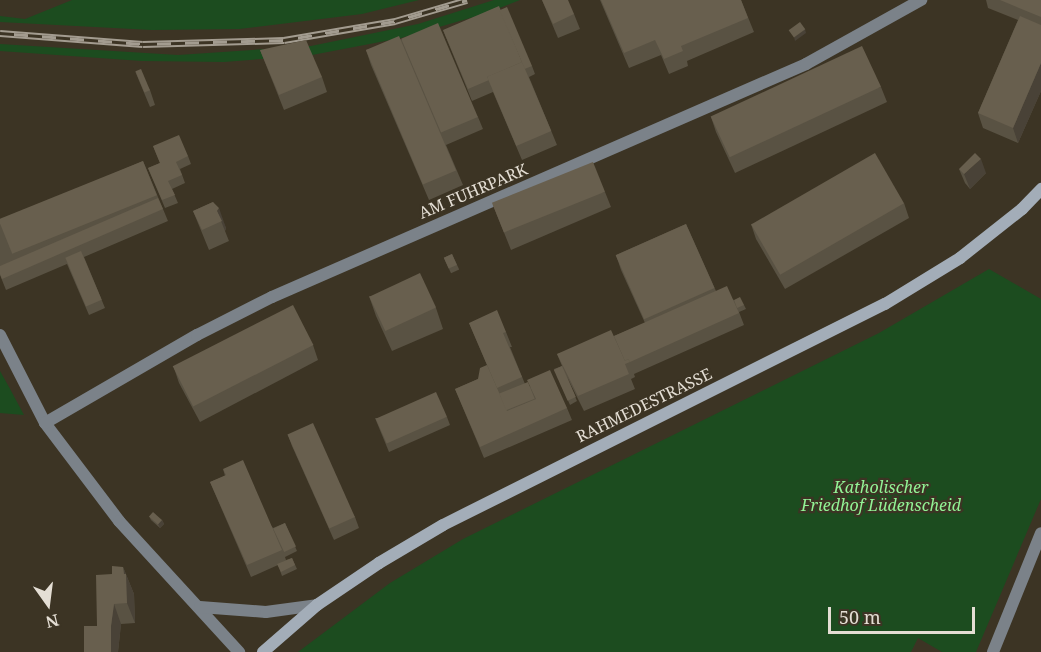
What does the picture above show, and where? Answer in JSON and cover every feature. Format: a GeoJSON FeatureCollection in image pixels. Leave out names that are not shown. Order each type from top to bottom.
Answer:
{"type":"FeatureCollection","features":[{"type":"Feature","properties":{"kind":"main road","name":"RAHMEDESTRASSE"},"geometry":{"type":"LineString","coordinates":[[263,652],[317,605],[379,563],[443,525],[885,304],[960,258],[1022,209],[1041,189]]}},
{"type":"Feature","properties":{"kind":"street","name":"AM FUHRPARK"},"geometry":{"type":"LineString","coordinates":[[45,423],[197,335],[263,301],[806,64],[921,0]]}},
{"type":"Feature","properties":{"kind":"street"},"geometry":{"type":"LineString","coordinates":[[0,335],[45,423],[119,521],[239,652]]}},
{"type":"Feature","properties":{"kind":"street"},"geometry":{"type":"LineString","coordinates":[[993,652],[1041,533]]}},
{"type":"Feature","properties":{"kind":"street"},"geometry":{"type":"LineString","coordinates":[[200,607],[266,612],[317,605]]}},
{"type":"Feature","properties":{"kind":"green space"},"geometry":{"type":"Polygon","coordinates":[[[72,0],[419,0],[362,14],[239,29],[152,30],[0,22],[0,16],[25,19],[72,0]]]}},
{"type":"Feature","properties":{"kind":"green space"},"geometry":{"type":"Polygon","coordinates":[[[494,0],[520,0],[484,14],[401,38],[312,55],[224,62],[142,61],[0,51],[0,44],[178,55],[311,46],[418,24],[494,0]]]}},
{"type":"Feature","properties":{"kind":"green space","name":"Katholischer Friedhof Lüdenscheid"},"geometry":{"type":"Polygon","coordinates":[[[989,269],[1041,299],[1041,499],[976,652],[942,652],[918,638],[911,652],[298,652],[390,583],[463,539],[879,333],[989,269]]]}},
{"type":"Feature","properties":{"kind":"green space"},"geometry":{"type":"Polygon","coordinates":[[[0,371],[9,387],[24,415],[0,413],[0,371]]]}},
{"type":"Feature","properties":{"kind":"building"},"geometry":{"type":"Polygon","coordinates":[[[542,0],[568,0],[574,14],[553,24],[542,0]]]}},
{"type":"Feature","properties":{"kind":"building"},"geometry":{"type":"Polygon","coordinates":[[[601,0],[741,0],[748,18],[681,46],[683,51],[664,59],[655,40],[624,53],[601,0]]]}},
{"type":"Feature","properties":{"kind":"building"},"geometry":{"type":"Polygon","coordinates":[[[1000,0],[1041,0],[1041,17],[1000,0]]]}},
{"type":"Feature","properties":{"kind":"building"},"geometry":{"type":"Polygon","coordinates":[[[499,6],[522,62],[487,77],[489,80],[468,89],[443,30],[499,6]]]}},
{"type":"Feature","properties":{"kind":"building"},"geometry":{"type":"Polygon","coordinates":[[[507,7],[532,66],[525,69],[500,10],[507,7]]]}},
{"type":"Feature","properties":{"kind":"building"},"geometry":{"type":"Polygon","coordinates":[[[1020,16],[1041,25],[1041,63],[1013,128],[978,113],[1020,16]]]}},
{"type":"Feature","properties":{"kind":"building"},"geometry":{"type":"Polygon","coordinates":[[[800,22],[805,29],[794,38],[789,30],[800,22]]]}},
{"type":"Feature","properties":{"kind":"building"},"geometry":{"type":"Polygon","coordinates":[[[438,23],[478,117],[441,133],[401,39],[438,23]]]}},
{"type":"Feature","properties":{"kind":"building"},"geometry":{"type":"Polygon","coordinates":[[[399,36],[456,170],[423,184],[366,50],[399,36]]]}},
{"type":"Feature","properties":{"kind":"building"},"geometry":{"type":"Polygon","coordinates":[[[306,40],[322,77],[279,95],[260,50],[306,40]]]}},
{"type":"Feature","properties":{"kind":"building"},"geometry":{"type":"Polygon","coordinates":[[[862,46],[881,87],[730,157],[711,117],[862,46]]]}},
{"type":"Feature","properties":{"kind":"building"},"geometry":{"type":"Polygon","coordinates":[[[522,62],[551,131],[516,146],[487,77],[522,62]]]}},
{"type":"Feature","properties":{"kind":"building"},"geometry":{"type":"Polygon","coordinates":[[[141,69],[150,90],[144,93],[135,71],[141,69]]]}},
{"type":"Feature","properties":{"kind":"building"},"geometry":{"type":"Polygon","coordinates":[[[179,135],[188,156],[176,162],[182,175],[168,181],[175,195],[162,200],[148,168],[160,163],[153,146],[179,135]]]}},
{"type":"Feature","properties":{"kind":"building"},"geometry":{"type":"Polygon","coordinates":[[[875,153],[904,203],[780,275],[751,224],[875,153]]]}},
{"type":"Feature","properties":{"kind":"building"},"geometry":{"type":"Polygon","coordinates":[[[975,153],[981,159],[964,174],[959,169],[975,153]]]}},
{"type":"Feature","properties":{"kind":"building"},"geometry":{"type":"Polygon","coordinates":[[[143,161],[157,195],[12,254],[0,219],[143,161]]]}},
{"type":"Feature","properties":{"kind":"building"},"geometry":{"type":"Polygon","coordinates":[[[593,162],[605,192],[504,233],[492,203],[593,162]]]}},
{"type":"Feature","properties":{"kind":"building"},"geometry":{"type":"Polygon","coordinates":[[[158,198],[163,209],[2,279],[0,266],[158,198]]]}},
{"type":"Feature","properties":{"kind":"building"},"geometry":{"type":"Polygon","coordinates":[[[213,202],[219,208],[217,211],[222,221],[202,230],[193,211],[213,202]]]}},
{"type":"Feature","properties":{"kind":"building"},"geometry":{"type":"Polygon","coordinates":[[[686,224],[714,288],[644,319],[616,255],[686,224]]]}},
{"type":"Feature","properties":{"kind":"building"},"geometry":{"type":"Polygon","coordinates":[[[81,251],[102,300],[86,306],[65,258],[81,251]]]}},
{"type":"Feature","properties":{"kind":"building"},"geometry":{"type":"Polygon","coordinates":[[[452,254],[457,265],[449,269],[444,258],[452,254]]]}},
{"type":"Feature","properties":{"kind":"building"},"geometry":{"type":"Polygon","coordinates":[[[420,273],[436,307],[385,331],[369,297],[420,273]]]}},
{"type":"Feature","properties":{"kind":"building"},"geometry":{"type":"Polygon","coordinates":[[[727,286],[739,313],[630,362],[628,359],[625,361],[614,336],[727,286]]]}},
{"type":"Feature","properties":{"kind":"building"},"geometry":{"type":"Polygon","coordinates":[[[740,297],[744,305],[737,308],[734,300],[740,297]]]}},
{"type":"Feature","properties":{"kind":"building"},"geometry":{"type":"Polygon","coordinates":[[[293,305],[313,345],[193,406],[173,366],[293,305]]]}},
{"type":"Feature","properties":{"kind":"building"},"geometry":{"type":"Polygon","coordinates":[[[497,310],[506,332],[503,333],[522,377],[497,388],[469,323],[497,310]]]}},
{"type":"Feature","properties":{"kind":"building"},"geometry":{"type":"Polygon","coordinates":[[[611,330],[625,361],[628,359],[630,362],[625,364],[629,374],[578,396],[557,354],[611,330]]]}},
{"type":"Feature","properties":{"kind":"building"},"geometry":{"type":"Polygon","coordinates":[[[487,365],[507,411],[536,399],[527,380],[550,370],[567,408],[480,447],[455,389],[478,379],[480,368],[487,365]]]}},
{"type":"Feature","properties":{"kind":"building"},"geometry":{"type":"Polygon","coordinates":[[[562,366],[576,397],[568,401],[554,370],[562,366]]]}},
{"type":"Feature","properties":{"kind":"building"},"geometry":{"type":"Polygon","coordinates":[[[528,382],[535,399],[506,410],[499,394],[528,382]]]}},
{"type":"Feature","properties":{"kind":"building"},"geometry":{"type":"Polygon","coordinates":[[[436,392],[447,417],[387,444],[376,419],[436,392]]]}},
{"type":"Feature","properties":{"kind":"building"},"geometry":{"type":"Polygon","coordinates":[[[313,423],[355,517],[329,528],[287,434],[313,423]]]}},
{"type":"Feature","properties":{"kind":"building"},"geometry":{"type":"Polygon","coordinates":[[[243,460],[282,550],[247,565],[210,482],[226,475],[223,469],[243,460]]]}},
{"type":"Feature","properties":{"kind":"building"},"geometry":{"type":"Polygon","coordinates":[[[153,512],[162,520],[158,524],[149,516],[153,512]]]}},
{"type":"Feature","properties":{"kind":"building"},"geometry":{"type":"Polygon","coordinates":[[[285,523],[296,547],[284,552],[273,528],[285,523]]]}},
{"type":"Feature","properties":{"kind":"building"},"geometry":{"type":"Polygon","coordinates":[[[292,558],[295,565],[281,572],[277,564],[292,558]]]}},
{"type":"Feature","properties":{"kind":"building"},"geometry":{"type":"Polygon","coordinates":[[[112,566],[123,567],[124,574],[126,574],[127,603],[114,604],[111,652],[84,652],[84,626],[97,626],[96,575],[112,574],[112,566]]]}},
{"type":"Feature","properties":{"kind":"railway"},"geometry":{"type":"LineString","coordinates":[[0,33],[143,44],[284,40],[395,21],[467,0]]}}]}
